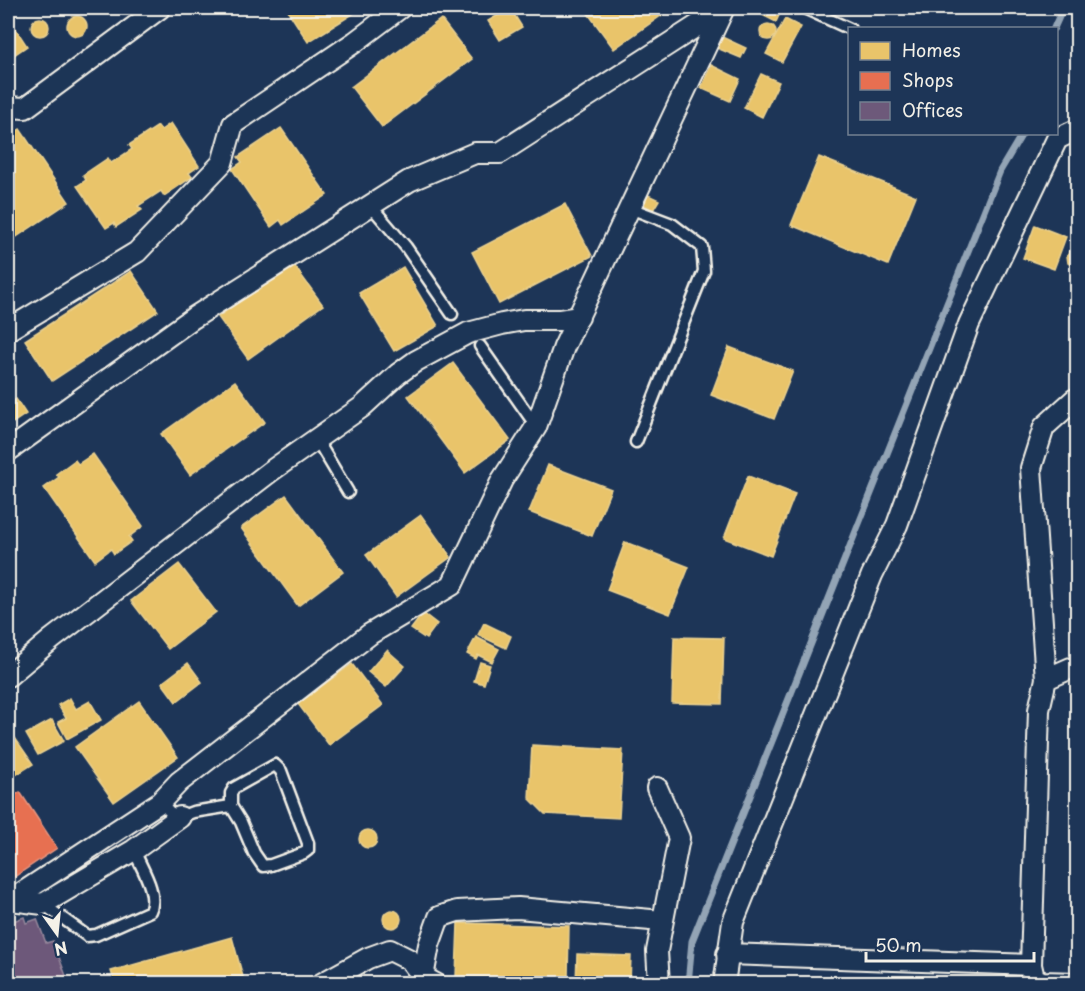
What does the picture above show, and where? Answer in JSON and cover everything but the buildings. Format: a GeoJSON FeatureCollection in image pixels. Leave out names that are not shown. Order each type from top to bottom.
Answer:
{"type":"FeatureCollection","features":[{"type":"Feature","properties":{"kind":"street"},"geometry":{"type":"LineString","coordinates":[[8,107],[25,108],[160,8]]}},
{"type":"Feature","properties":{"kind":"street"},"geometry":{"type":"LineString","coordinates":[[8,330],[137,252],[222,163],[233,124],[356,42],[400,8]]}},
{"type":"Feature","properties":{"kind":"street"},"geometry":{"type":"LineString","coordinates":[[8,451],[193,318],[409,181],[475,153],[500,153],[723,8]]}},
{"type":"Feature","properties":{"kind":"street"},"geometry":{"type":"LineString","coordinates":[[9,901],[160,802],[178,782],[370,634],[452,585],[501,480],[536,427],[564,347],[723,8]]}},
{"type":"Feature","properties":{"kind":"street"},"geometry":{"type":"LineString","coordinates":[[724,984],[734,922],[872,575],[897,525],[969,324],[1057,139],[1077,129]]}},
{"type":"Feature","properties":{"kind":"street"},"geometry":{"type":"LineString","coordinates":[[8,676],[52,639],[209,519],[362,406],[416,361],[468,333],[524,320],[560,320],[579,316]]}},
{"type":"Feature","properties":{"kind":"street"},"geometry":{"type":"LineString","coordinates":[[1077,399],[1044,427],[1031,468],[1046,679],[1039,710],[1031,965],[1034,978],[1042,982],[1077,983]]}},
{"type":"Feature","properties":{"kind":"street"},"geometry":{"type":"LineString","coordinates":[[1046,679],[1071,668],[1077,668]]}},
{"type":"Feature","properties":{"kind":"street"},"geometry":{"type":"LineString","coordinates":[[657,788],[679,838],[657,951],[659,984]]}},
{"type":"Feature","properties":{"kind":"street"},"geometry":{"type":"LineString","coordinates":[[9,901],[43,904],[134,850],[180,817]]}},
{"type":"Feature","properties":{"kind":"street"},"geometry":{"type":"LineString","coordinates":[[430,980],[429,945],[439,917],[457,911],[518,909],[662,921]]}},
{"type":"Feature","properties":{"kind":"street"},"geometry":{"type":"LineString","coordinates":[[321,984],[368,958],[390,950],[410,960],[430,980]]}},
{"type":"Feature","properties":{"kind":"street"},"geometry":{"type":"LineString","coordinates":[[728,954],[1031,965]]}},
{"type":"Feature","properties":{"kind":"lane"},"geometry":{"type":"LineString","coordinates":[[804,8],[848,29]]}},
{"type":"Feature","properties":{"kind":"lane"},"geometry":{"type":"LineString","coordinates":[[371,206],[406,246],[452,314]]}},
{"type":"Feature","properties":{"kind":"lane"},"geometry":{"type":"LineString","coordinates":[[630,208],[672,224],[702,247],[704,272],[636,442]]}},
{"type":"Feature","properties":{"kind":"lane"},"geometry":{"type":"LineString","coordinates":[[480,346],[536,427]]}},
{"type":"Feature","properties":{"kind":"lane"},"geometry":{"type":"LineString","coordinates":[[317,440],[348,492]]}},
{"type":"Feature","properties":{"kind":"lane"},"geometry":{"type":"LineString","coordinates":[[275,765],[281,771],[308,843],[308,850],[263,866],[254,853],[241,822],[231,806],[231,793],[234,788],[275,765]]}},
{"type":"Feature","properties":{"kind":"lane"},"geometry":{"type":"LineString","coordinates":[[160,802],[170,812],[180,817],[194,812],[231,806]]}},
{"type":"Feature","properties":{"kind":"lane"},"geometry":{"type":"LineString","coordinates":[[43,904],[87,936],[96,935],[150,910],[153,905],[152,893],[134,850]]}},
{"type":"Feature","properties":{"kind":"waterway"},"geometry":{"type":"LineString","coordinates":[[1054,27],[1063,8]]}},
{"type":"Feature","properties":{"kind":"waterway"},"geometry":{"type":"LineString","coordinates":[[688,984],[692,941],[1000,171],[1021,135]]}}]}
